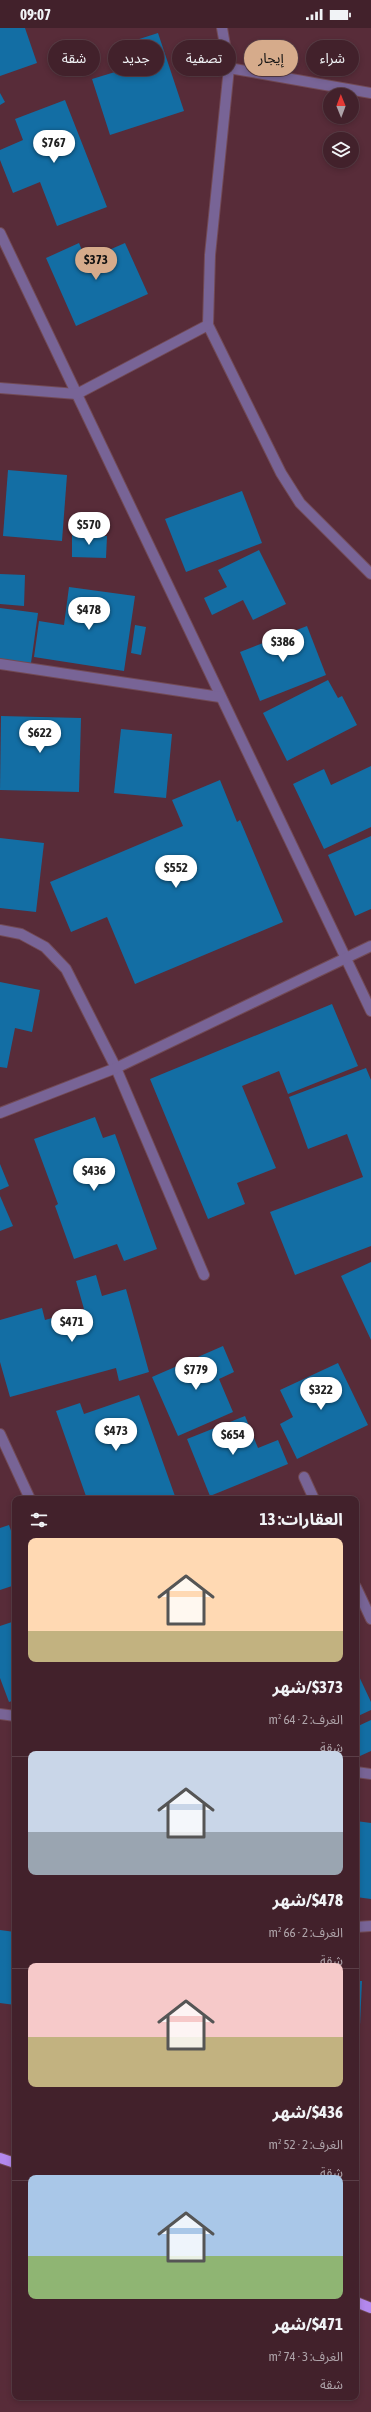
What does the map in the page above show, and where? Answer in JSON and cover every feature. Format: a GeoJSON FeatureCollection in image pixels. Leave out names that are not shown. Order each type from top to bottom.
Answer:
{"type":"FeatureCollection","features":[{"type":"Feature","properties":{"kind":"main road"},"geometry":{"type":"LineString","coordinates":[[0,2158],[12,2162]]}},
{"type":"Feature","properties":{"kind":"main road"},"geometry":{"type":"LineString","coordinates":[[359,2303],[371,2308]]}},
{"type":"Feature","properties":{"kind":"street"},"geometry":{"type":"LineString","coordinates":[[222,28],[224,40]]}},
{"type":"Feature","properties":{"kind":"street"},"geometry":{"type":"LineString","coordinates":[[236,69],[371,93]]}},
{"type":"Feature","properties":{"kind":"street"},"geometry":{"type":"LineString","coordinates":[[228,76],[210,255],[208,325],[282,473],[300,503],[371,574]]}},
{"type":"Feature","properties":{"kind":"street"},"geometry":{"type":"LineString","coordinates":[[0,233],[220,698],[371,1011]]}},
{"type":"Feature","properties":{"kind":"street"},"geometry":{"type":"LineString","coordinates":[[0,388],[77,394],[208,325]]}},
{"type":"Feature","properties":{"kind":"street"},"geometry":{"type":"LineString","coordinates":[[0,664],[220,698]]}},
{"type":"Feature","properties":{"kind":"street"},"geometry":{"type":"LineString","coordinates":[[0,930],[21,934],[45,947],[66,969],[116,1068],[204,1275]]}},
{"type":"Feature","properties":{"kind":"street"},"geometry":{"type":"LineString","coordinates":[[0,1113],[116,1068],[371,946]]}},
{"type":"Feature","properties":{"kind":"street"},"geometry":{"type":"LineString","coordinates":[[0,1434],[29,1496]]}},
{"type":"Feature","properties":{"kind":"street"},"geometry":{"type":"LineString","coordinates":[[304,1477],[313,1496]]}},
{"type":"Feature","properties":{"kind":"street"},"geometry":{"type":"LineString","coordinates":[[359,1593],[371,1619]]}},
{"type":"Feature","properties":{"kind":"street"},"geometry":{"type":"LineString","coordinates":[[0,1714],[12,1716]]}},
{"type":"Feature","properties":{"kind":"street"},"geometry":{"type":"LineString","coordinates":[[359,1772],[371,1774]]}},
{"type":"Feature","properties":{"kind":"street"},"geometry":{"type":"LineString","coordinates":[[359,1927],[371,1926]]}},
{"type":"Feature","properties":{"kind":"building"},"geometry":{"type":"Polygon","coordinates":[[[0,28],[25,28],[37,63],[0,76],[0,28]]]}},
{"type":"Feature","properties":{"kind":"building"},"geometry":{"type":"Polygon","coordinates":[[[158,33],[160,40],[136,40],[158,33]]]}},
{"type":"Feature","properties":{"kind":"building"},"geometry":{"type":"Polygon","coordinates":[[[164,51],[184,111],[110,135],[92,79],[108,74],[108,76],[164,76],[164,51]]]}},
{"type":"Feature","properties":{"kind":"building"},"geometry":{"type":"Polygon","coordinates":[[[0,93],[5,102],[0,105],[0,93]]]}},
{"type":"Feature","properties":{"kind":"building"},"geometry":{"type":"Polygon","coordinates":[[[65,100],[107,207],[57,226],[40,182],[13,193],[0,160],[0,150],[23,140],[15,119],[65,100]]]}},
{"type":"Feature","properties":{"kind":"building"},"geometry":{"type":"Polygon","coordinates":[[[79,243],[86,260],[125,243],[148,294],[76,326],[46,258],[79,243]]]}},
{"type":"Feature","properties":{"kind":"building"},"geometry":{"type":"Polygon","coordinates":[[[8,470],[67,475],[62,541],[3,536],[8,470]]]}},
{"type":"Feature","properties":{"kind":"building"},"geometry":{"type":"Polygon","coordinates":[[[242,491],[262,543],[186,572],[165,519],[242,491]]]}},
{"type":"Feature","properties":{"kind":"building"},"geometry":{"type":"Polygon","coordinates":[[[72,535],[107,536],[106,558],[72,557],[72,535]]]}},
{"type":"Feature","properties":{"kind":"building"},"geometry":{"type":"Polygon","coordinates":[[[259,550],[286,604],[253,620],[243,600],[212,615],[204,598],[227,587],[218,570],[259,550]]]}},
{"type":"Feature","properties":{"kind":"building"},"geometry":{"type":"Polygon","coordinates":[[[0,574],[25,575],[24,606],[0,604],[0,574]]]}},
{"type":"Feature","properties":{"kind":"building"},"geometry":{"type":"Polygon","coordinates":[[[69,587],[135,596],[124,671],[34,657],[39,621],[64,625],[69,587]]]}},
{"type":"Feature","properties":{"kind":"building"},"geometry":{"type":"Polygon","coordinates":[[[0,608],[38,613],[31,663],[0,659],[0,608]]]}},
{"type":"Feature","properties":{"kind":"building"},"geometry":{"type":"Polygon","coordinates":[[[135,625],[146,627],[141,655],[131,653],[135,625]]]}},
{"type":"Feature","properties":{"kind":"building"},"geometry":{"type":"Polygon","coordinates":[[[307,626],[326,675],[260,701],[240,652],[307,626]]]}},
{"type":"Feature","properties":{"kind":"building"},"geometry":{"type":"Polygon","coordinates":[[[328,680],[338,698],[342,696],[357,725],[287,761],[263,713],[328,680]]]}},
{"type":"Feature","properties":{"kind":"building"},"geometry":{"type":"Polygon","coordinates":[[[1,716],[81,718],[79,792],[0,790],[1,716]]]}},
{"type":"Feature","properties":{"kind":"building"},"geometry":{"type":"Polygon","coordinates":[[[121,729],[172,734],[166,798],[114,793],[121,729]]]}},
{"type":"Feature","properties":{"kind":"building"},"geometry":{"type":"Polygon","coordinates":[[[371,766],[371,827],[324,849],[293,784],[324,769],[331,785],[371,766]]]}},
{"type":"Feature","properties":{"kind":"building"},"geometry":{"type":"Polygon","coordinates":[[[220,780],[237,822],[240,820],[283,922],[135,984],[107,917],[71,932],[50,882],[183,826],[172,800],[220,780]]]}},
{"type":"Feature","properties":{"kind":"building"},"geometry":{"type":"Polygon","coordinates":[[[371,836],[371,909],[355,916],[328,855],[371,836]]]}},
{"type":"Feature","properties":{"kind":"building"},"geometry":{"type":"Polygon","coordinates":[[[0,838],[44,843],[36,912],[0,908],[0,838]]]}},
{"type":"Feature","properties":{"kind":"building"},"geometry":{"type":"Polygon","coordinates":[[[0,982],[40,990],[32,1032],[15,1028],[7,1068],[0,1067],[0,982]]]}},
{"type":"Feature","properties":{"kind":"building"},"geometry":{"type":"Polygon","coordinates":[[[332,1004],[358,1066],[288,1094],[279,1071],[242,1086],[276,1168],[237,1183],[245,1204],[208,1219],[150,1079],[332,1004]]]}},
{"type":"Feature","properties":{"kind":"building"},"geometry":{"type":"Polygon","coordinates":[[[366,1068],[371,1080],[371,1246],[295,1275],[270,1212],[363,1177],[347,1134],[308,1149],[289,1097],[366,1068]]]}},
{"type":"Feature","properties":{"kind":"building"},"geometry":{"type":"Polygon","coordinates":[[[95,1117],[103,1138],[115,1134],[157,1249],[124,1261],[117,1244],[74,1259],[55,1206],[58,1204],[34,1139],[95,1117]]]}},
{"type":"Feature","properties":{"kind":"building"},"geometry":{"type":"Polygon","coordinates":[[[0,1164],[9,1186],[0,1190],[0,1164]]]}},
{"type":"Feature","properties":{"kind":"building"},"geometry":{"type":"Polygon","coordinates":[[[0,1196],[13,1226],[0,1231],[0,1196]]]}},
{"type":"Feature","properties":{"kind":"building"},"geometry":{"type":"Polygon","coordinates":[[[371,1262],[371,1340],[341,1276],[371,1262]]]}},
{"type":"Feature","properties":{"kind":"building"},"geometry":{"type":"Polygon","coordinates":[[[96,1275],[102,1296],[126,1289],[149,1372],[119,1381],[116,1368],[10,1397],[0,1362],[0,1320],[42,1308],[45,1320],[84,1309],[76,1281],[96,1275]]]}},
{"type":"Feature","properties":{"kind":"building"},"geometry":{"type":"Polygon","coordinates":[[[223,1346],[234,1372],[219,1379],[233,1412],[178,1436],[152,1377],[223,1346]]]}},
{"type":"Feature","properties":{"kind":"building"},"geometry":{"type":"Polygon","coordinates":[[[338,1363],[368,1425],[297,1459],[280,1424],[293,1417],[280,1390],[338,1363]]]}},
{"type":"Feature","properties":{"kind":"building"},"geometry":{"type":"Polygon","coordinates":[[[139,1395],[175,1496],[86,1496],[56,1411],[80,1403],[84,1414],[139,1395]]]}},
{"type":"Feature","properties":{"kind":"building"},"geometry":{"type":"Polygon","coordinates":[[[245,1416],[258,1448],[278,1440],[288,1464],[210,1496],[187,1439],[245,1416]]]}},
{"type":"Feature","properties":{"kind":"building"},"geometry":{"type":"Polygon","coordinates":[[[9,1525],[12,1534],[12,1586],[0,1590],[0,1528],[9,1525]]]}},
{"type":"Feature","properties":{"kind":"building"},"geometry":{"type":"Polygon","coordinates":[[[12,1622],[12,1701],[9,1702],[0,1678],[0,1626],[12,1622]]]}},
{"type":"Feature","properties":{"kind":"building"},"geometry":{"type":"Polygon","coordinates":[[[359,1676],[371,1702],[371,1710],[359,1716],[359,1676]]]}},
{"type":"Feature","properties":{"kind":"building"},"geometry":{"type":"Polygon","coordinates":[[[371,1720],[371,1751],[360,1756],[359,1754],[359,1726],[371,1720]]]}},
{"type":"Feature","properties":{"kind":"building"},"geometry":{"type":"Polygon","coordinates":[[[359,1821],[371,1823],[371,1899],[359,1897],[359,1821]]]}},
{"type":"Feature","properties":{"kind":"building"},"geometry":{"type":"Polygon","coordinates":[[[0,1930],[12,1932],[12,2005],[0,2003],[0,1930]]]}},
{"type":"Feature","properties":{"kind":"building"},"geometry":{"type":"Polygon","coordinates":[[[359,1981],[362,1981],[359,2048],[359,1981]]]}}]}
